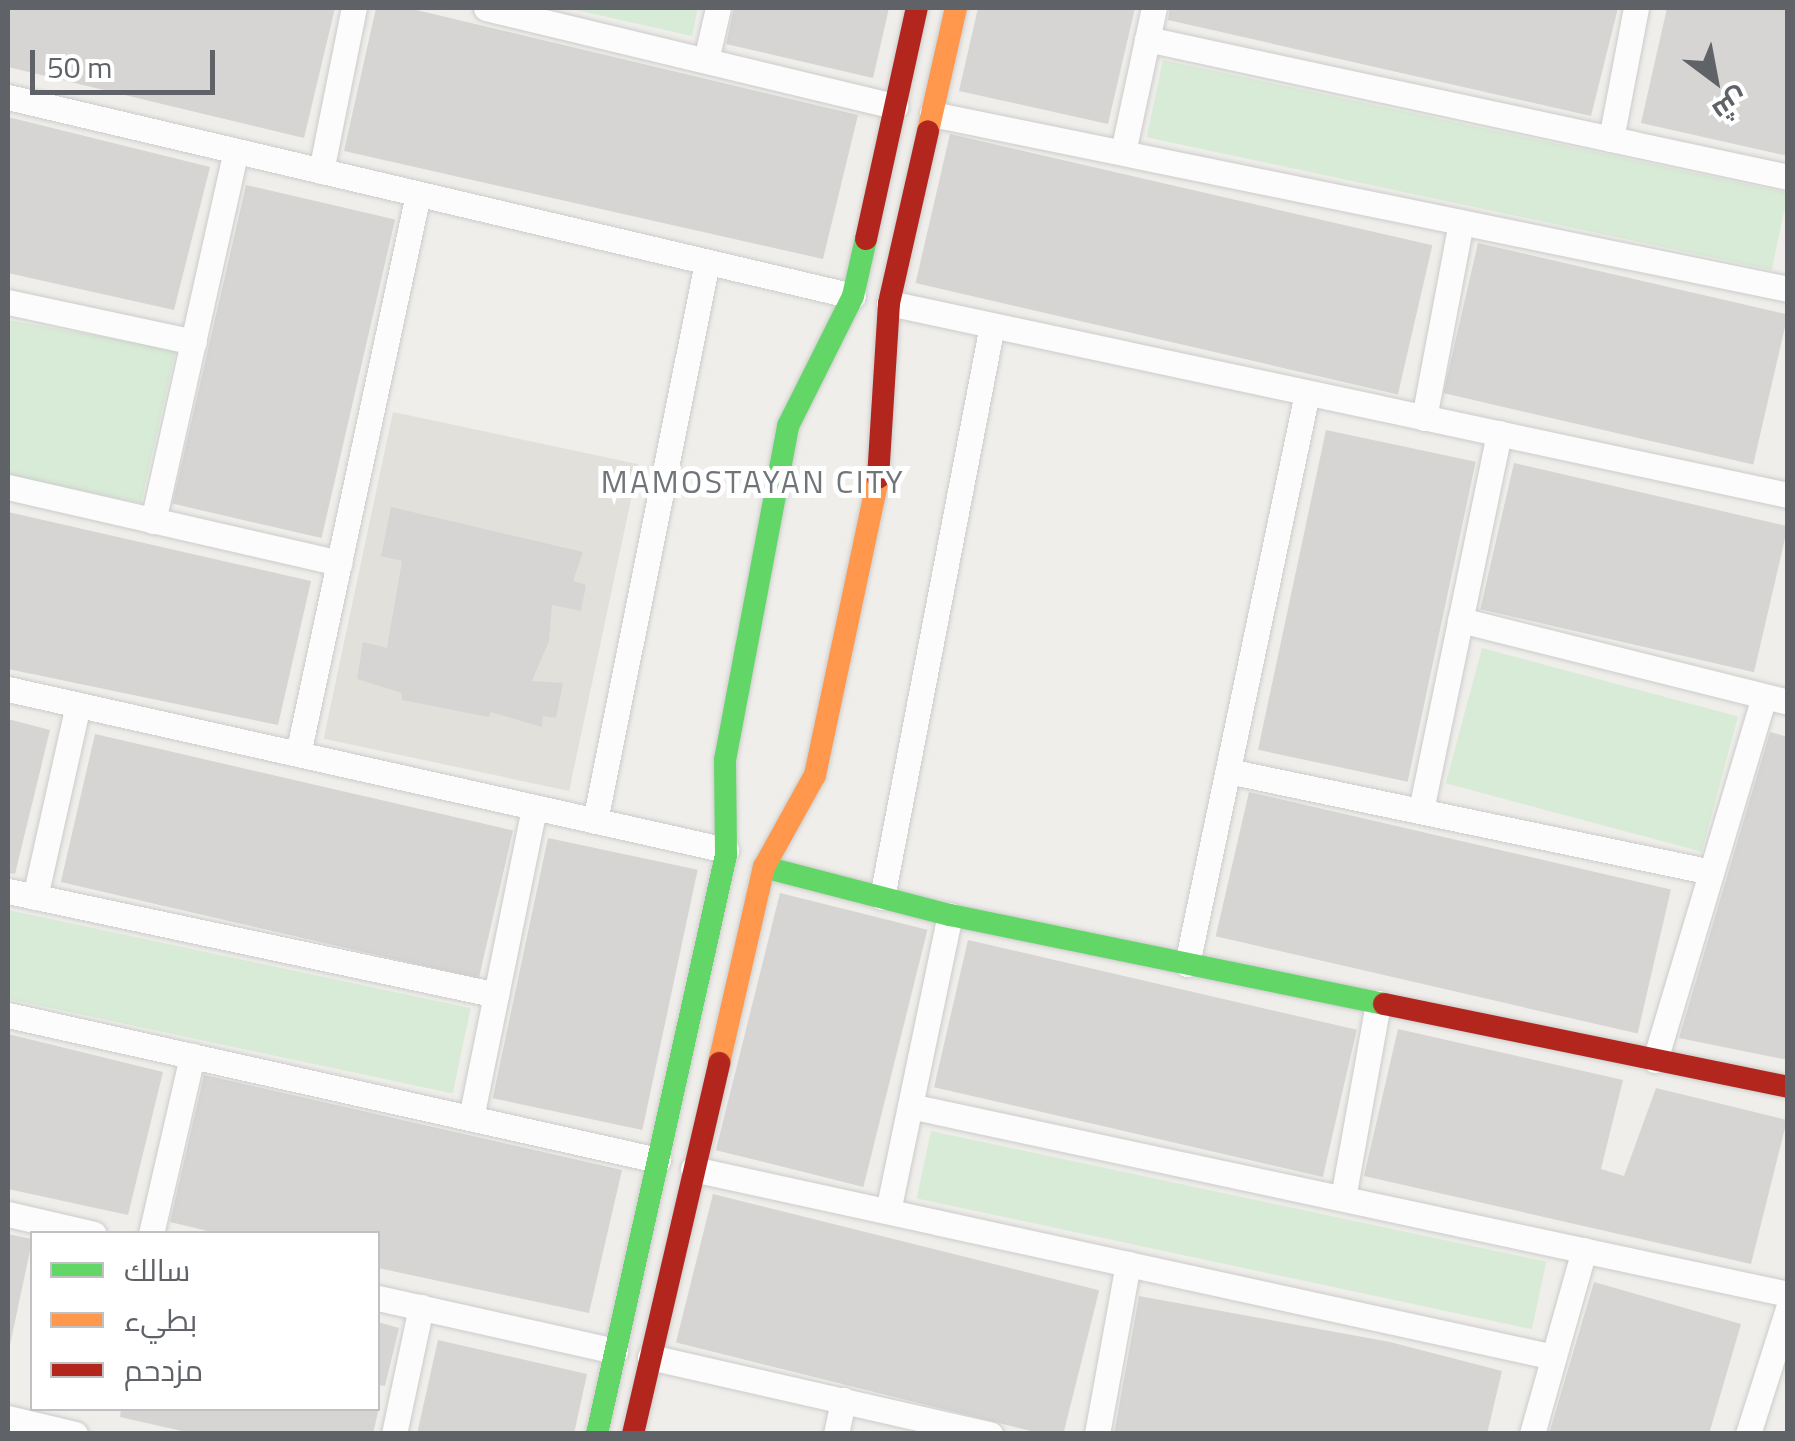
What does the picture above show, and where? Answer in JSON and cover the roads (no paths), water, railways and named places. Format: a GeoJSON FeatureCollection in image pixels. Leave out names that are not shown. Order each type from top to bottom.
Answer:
{"type":"FeatureCollection","features":[{"type":"Feature","properties":{"kind":"street"},"geometry":{"type":"LineString","coordinates":[[321,171],[354,8]]}},
{"type":"Feature","properties":{"kind":"street"},"geometry":{"type":"LineString","coordinates":[[486,8],[895,106]]}},
{"type":"Feature","properties":{"kind":"street"},"geometry":{"type":"LineString","coordinates":[[706,60],[718,8]]}},
{"type":"Feature","properties":{"kind":"street"},"geometry":{"type":"LineString","coordinates":[[597,1434],[726,850],[725,760],[788,426],[853,296],[918,8]]}},
{"type":"Feature","properties":{"kind":"street"},"geometry":{"type":"LineString","coordinates":[[633,1434],[764,866],[816,774],[885,444],[889,303],[956,8]]}},
{"type":"Feature","properties":{"kind":"street"},"geometry":{"type":"LineString","coordinates":[[1123,152],[1154,8]]}},
{"type":"Feature","properties":{"kind":"street"},"geometry":{"type":"LineString","coordinates":[[1611,139],[1636,8]]}},
{"type":"Feature","properties":{"kind":"street"},"geometry":{"type":"LineString","coordinates":[[1147,39],[1788,177]]}},
{"type":"Feature","properties":{"kind":"street"},"geometry":{"type":"LineString","coordinates":[[8,97],[853,296]]}},
{"type":"Feature","properties":{"kind":"street"},"geometry":{"type":"LineString","coordinates":[[932,114],[1788,289]]}},
{"type":"Feature","properties":{"kind":"street"},"geometry":{"type":"LineString","coordinates":[[153,520],[236,151]]}},
{"type":"Feature","properties":{"kind":"street"},"geometry":{"type":"LineString","coordinates":[[298,754],[418,194]]}},
{"type":"Feature","properties":{"kind":"street"},"geometry":{"type":"LineString","coordinates":[[871,216],[907,224]]}},
{"type":"Feature","properties":{"kind":"street"},"geometry":{"type":"LineString","coordinates":[[1424,418],[1461,222]]}},
{"type":"Feature","properties":{"kind":"street"},"geometry":{"type":"LineString","coordinates":[[595,820],[707,262]]}},
{"type":"Feature","properties":{"kind":"street"},"geometry":{"type":"LineString","coordinates":[[8,302],[194,342]]}},
{"type":"Feature","properties":{"kind":"street"},"geometry":{"type":"LineString","coordinates":[[889,303],[1788,496]]}},
{"type":"Feature","properties":{"kind":"street"},"geometry":{"type":"LineString","coordinates":[[882,897],[992,325]]}},
{"type":"Feature","properties":{"kind":"street"},"geometry":{"type":"LineString","coordinates":[[1187,964],[1307,392]]}},
{"type":"Feature","properties":{"kind":"street"},"geometry":{"type":"LineString","coordinates":[[1421,810],[1498,434]]}},
{"type":"Feature","properties":{"kind":"street"},"geometry":{"type":"LineString","coordinates":[[8,487],[339,563]]}},
{"type":"Feature","properties":{"kind":"street"},"geometry":{"type":"LineString","coordinates":[[1460,620],[1776,699],[1711,872],[1655,1060]]}},
{"type":"Feature","properties":{"kind":"street"},"geometry":{"type":"LineString","coordinates":[[8,689],[726,850]]}},
{"type":"Feature","properties":{"kind":"street"},"geometry":{"type":"LineString","coordinates":[[36,897],[78,705]]}},
{"type":"Feature","properties":{"kind":"street"},"geometry":{"type":"LineString","coordinates":[[1228,771],[1711,872]]}},
{"type":"Feature","properties":{"kind":"street"},"geometry":{"type":"LineString","coordinates":[[470,1118],[534,807]]}},
{"type":"Feature","properties":{"kind":"street"},"geometry":{"type":"LineString","coordinates":[[764,866],[950,915],[1788,1087]]}},
{"type":"Feature","properties":{"kind":"street"},"geometry":{"type":"LineString","coordinates":[[8,892],[496,995]]}},
{"type":"Feature","properties":{"kind":"street"},"geometry":{"type":"LineString","coordinates":[[888,1211],[950,915]]}},
{"type":"Feature","properties":{"kind":"street"},"geometry":{"type":"LineString","coordinates":[[1343,1198],[1378,1003]]}},
{"type":"Feature","properties":{"kind":"street"},"geometry":{"type":"LineString","coordinates":[[8,1016],[658,1160]]}},
{"type":"Feature","properties":{"kind":"street"},"geometry":{"type":"LineString","coordinates":[[152,1231],[192,1056]]}},
{"type":"Feature","properties":{"kind":"street"},"geometry":{"type":"LineString","coordinates":[[910,1106],[1788,1294]]}},
{"type":"Feature","properties":{"kind":"street"},"geometry":{"type":"LineString","coordinates":[[693,1169],[1554,1357]]}},
{"type":"Feature","properties":{"kind":"street"},"geometry":{"type":"LineString","coordinates":[[8,1214],[81,1231]]}},
{"type":"Feature","properties":{"kind":"street"},"geometry":{"type":"LineString","coordinates":[[1532,1434],[1584,1250]]}},
{"type":"Feature","properties":{"kind":"street"},"geometry":{"type":"LineString","coordinates":[[636,1258],[672,1265]]}},
{"type":"Feature","properties":{"kind":"street"},"geometry":{"type":"LineString","coordinates":[[1097,1434],[1128,1264]]}},
{"type":"Feature","properties":{"kind":"street"},"geometry":{"type":"LineString","coordinates":[[380,1298],[616,1351]]}},
{"type":"Feature","properties":{"kind":"street"},"geometry":{"type":"LineString","coordinates":[[394,1434],[422,1308]]}},
{"type":"Feature","properties":{"kind":"street"},"geometry":{"type":"LineString","coordinates":[[1748,1434],[1788,1309]]}},
{"type":"Feature","properties":{"kind":"street"},"geometry":{"type":"LineString","coordinates":[[650,1357],[990,1434]]}},
{"type":"Feature","properties":{"kind":"street"},"geometry":{"type":"LineString","coordinates":[[836,1434],[843,1400]]}},
{"type":"Feature","properties":{"kind":"street"},"geometry":{"type":"LineString","coordinates":[[8,1418],[75,1434]]}},
{"type":"Feature","properties":{"kind":"district","name":"MAMOSTAYAN CITY"},"geometry":{"type":"Point","coordinates":[753,481]}}]}
